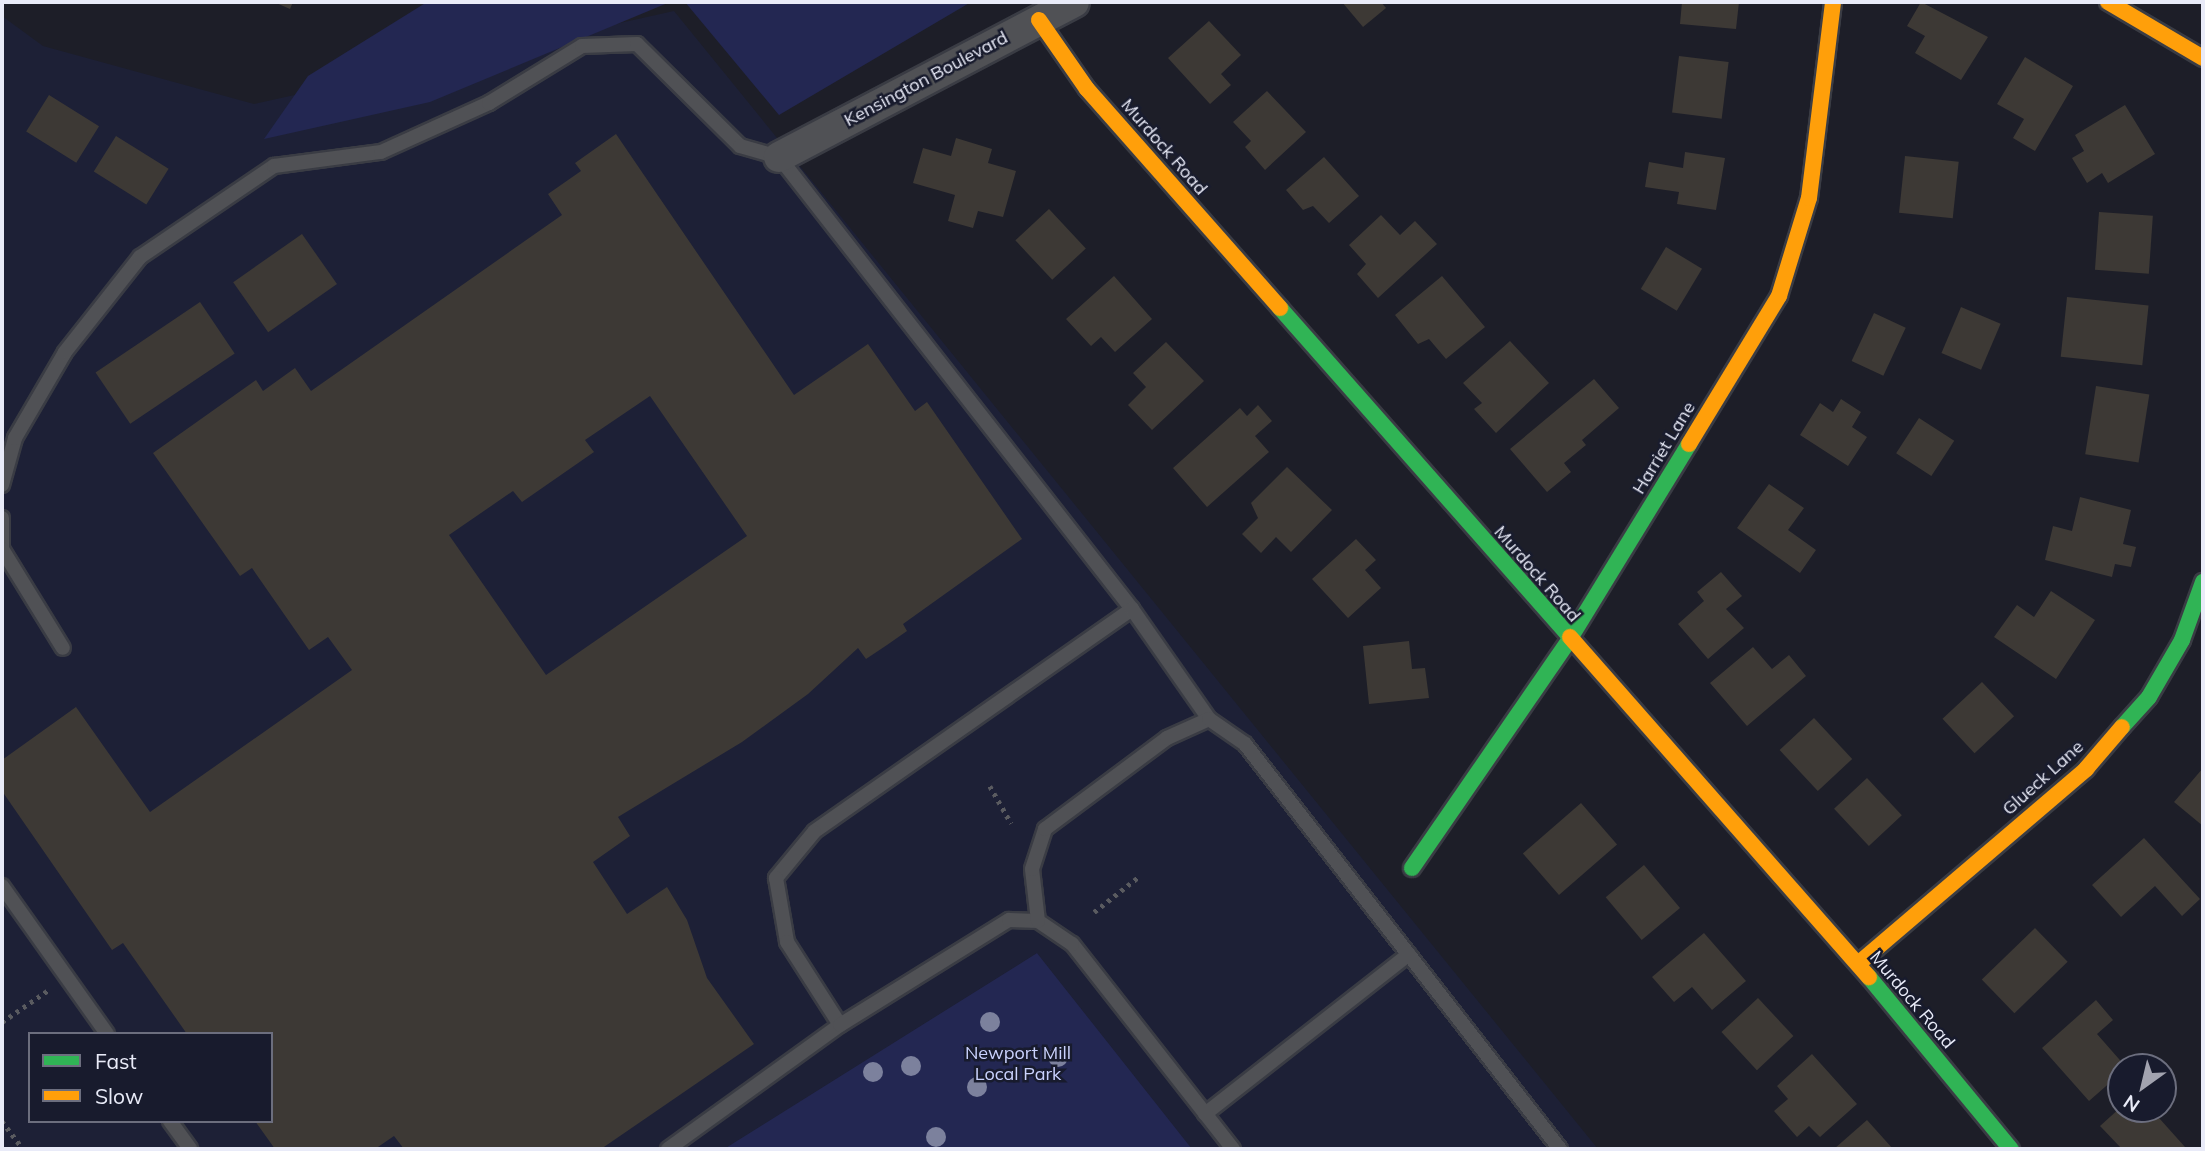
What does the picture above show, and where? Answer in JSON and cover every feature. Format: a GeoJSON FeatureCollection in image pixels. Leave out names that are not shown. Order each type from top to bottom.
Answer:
{"type":"FeatureCollection","features":[{"type":"Feature","properties":{"kind":"street","name":"Kensington Boulevard"},"geometry":{"type":"LineString","coordinates":[[779,157],[1073,2]]}},
{"type":"Feature","properties":{"kind":"street","name":"Harriet Lane"},"geometry":{"type":"LineString","coordinates":[[1412,868],[1569,640],[1779,296],[1809,198],[1833,2]]}},
{"type":"Feature","properties":{"kind":"street"},"geometry":{"type":"LineString","coordinates":[[2108,2],[2203,58]]}},
{"type":"Feature","properties":{"kind":"street","name":"Murdock Road"},"geometry":{"type":"LineString","coordinates":[[1039,20],[1087,89],[1569,640],[1858,964],[2011,1149]]}},
{"type":"Feature","properties":{"kind":"street","name":"Glueck Lane"},"geometry":{"type":"LineString","coordinates":[[1858,964],[2086,769],[2148,697],[2182,640],[2203,582]]}},
{"type":"Feature","properties":{"kind":"lane"},"geometry":{"type":"LineString","coordinates":[[2,485],[15,438],[65,352],[140,257],[274,166],[381,152],[489,103],[582,46],[637,44],[740,146],[779,157],[1132,609],[1209,719],[1245,744],[1560,1149]]}},
{"type":"Feature","properties":{"kind":"lane"},"geometry":{"type":"LineString","coordinates":[[2,518],[2,549],[62,648]]}},
{"type":"Feature","properties":{"kind":"lane"},"geometry":{"type":"LineString","coordinates":[[840,1025],[788,942],[776,878],[814,832],[1132,609]]}},
{"type":"Feature","properties":{"kind":"lane"},"geometry":{"type":"LineString","coordinates":[[1038,921],[1032,869],[1045,830],[1167,738],[1209,719]]}},
{"type":"Feature","properties":{"kind":"lane"},"geometry":{"type":"LineString","coordinates":[[2,886],[106,1032]]}},
{"type":"Feature","properties":{"kind":"lane"},"geometry":{"type":"LineString","coordinates":[[668,1149],[840,1025],[1009,920],[1038,921],[1072,944],[1233,1149]]}},
{"type":"Feature","properties":{"kind":"lane"},"geometry":{"type":"LineString","coordinates":[[1205,1114],[1409,954]]}},
{"type":"Feature","properties":{"kind":"lane"},"geometry":{"type":"LineString","coordinates":[[171,1123],[190,1149]]}},
{"type":"Feature","properties":{"kind":"path"},"geometry":{"type":"LineString","coordinates":[[989,786],[1011,823]]}},
{"type":"Feature","properties":{"kind":"path"},"geometry":{"type":"LineString","coordinates":[[1094,912],[1137,878]]}},
{"type":"Feature","properties":{"kind":"path"},"geometry":{"type":"LineString","coordinates":[[2,1022],[66,977]]}},
{"type":"Feature","properties":{"kind":"path"},"geometry":{"type":"LineString","coordinates":[[2,1121],[23,1149]]}},
{"type":"Feature","properties":{"kind":"shaded area"},"geometry":{"type":"Polygon","coordinates":[[[674,11],[1598,1149],[1192,1149],[1037,953],[724,1149],[2,1149],[2,16],[43,46],[254,104],[674,11]]]}},
{"type":"Feature","properties":{"kind":"green space"},"geometry":{"type":"Polygon","coordinates":[[[427,2],[670,2],[430,102],[264,139],[308,76],[427,2]]]}},
{"type":"Feature","properties":{"kind":"green space"},"geometry":{"type":"Polygon","coordinates":[[[685,2],[971,2],[779,115],[685,2]]]}},
{"type":"Feature","properties":{"kind":"green space","name":"Newport Mill Local Park"},"geometry":{"type":"Polygon","coordinates":[[[1037,953],[1192,1149],[724,1149],[1037,953]]]}},
{"type":"Feature","properties":{"kind":"building"},"geometry":{"type":"Polygon","coordinates":[[[274,2],[293,2],[290,9],[274,2]]]}},
{"type":"Feature","properties":{"kind":"building"},"geometry":{"type":"Polygon","coordinates":[[[1342,2],[1381,2],[1386,8],[1363,27],[1342,2]]]}},
{"type":"Feature","properties":{"kind":"building"},"geometry":{"type":"Polygon","coordinates":[[[1682,2],[1739,2],[1736,29],[1680,24],[1682,2]]]}},
{"type":"Feature","properties":{"kind":"building"},"geometry":{"type":"Polygon","coordinates":[[[1921,2],[1988,37],[1961,80],[1915,53],[1925,36],[1907,26],[1921,2]]]}},
{"type":"Feature","properties":{"kind":"building"},"geometry":{"type":"Polygon","coordinates":[[[1209,21],[1241,55],[1221,74],[1231,85],[1210,104],[1168,58],[1209,21]]]}},
{"type":"Feature","properties":{"kind":"building"},"geometry":{"type":"Polygon","coordinates":[[[1679,56],[1729,62],[1722,119],[1672,113],[1679,56]]]}},
{"type":"Feature","properties":{"kind":"building"},"geometry":{"type":"Polygon","coordinates":[[[2025,57],[2073,86],[2035,151],[2013,138],[2024,119],[1997,104],[2025,57]]]}},
{"type":"Feature","properties":{"kind":"building"},"geometry":{"type":"Polygon","coordinates":[[[1267,91],[1306,132],[1265,170],[1245,147],[1251,141],[1233,122],[1267,91]]]}},
{"type":"Feature","properties":{"kind":"building"},"geometry":{"type":"Polygon","coordinates":[[[49,95],[99,126],[76,163],[26,131],[49,95]]]}},
{"type":"Feature","properties":{"kind":"building"},"geometry":{"type":"Polygon","coordinates":[[[2125,105],[2155,154],[2108,183],[2102,173],[2087,183],[2072,158],[2084,151],[2075,135],[2125,105]]]}},
{"type":"Feature","properties":{"kind":"building"},"geometry":{"type":"Polygon","coordinates":[[[616,134],[794,395],[868,344],[915,411],[927,402],[1022,539],[903,624],[907,631],[887,645],[866,659],[858,648],[808,694],[742,742],[618,817],[630,836],[593,862],[627,914],[667,887],[687,920],[707,978],[754,1044],[601,1149],[404,1149],[394,1136],[375,1149],[275,1149],[256,1123],[273,1123],[273,1032],[186,1032],[123,943],[112,950],[2,791],[2,760],[76,707],[150,812],[352,670],[328,637],[309,650],[252,568],[240,576],[153,453],[256,380],[263,391],[295,368],[311,391],[562,215],[548,194],[581,171],[575,163],[616,134]],[[650,396],[585,440],[594,452],[522,502],[513,491],[449,535],[546,675],[747,536],[650,396]]]}},
{"type":"Feature","properties":{"kind":"building"},"geometry":{"type":"Polygon","coordinates":[[[116,136],[169,169],[146,204],[94,172],[116,136]]]}},
{"type":"Feature","properties":{"kind":"building"},"geometry":{"type":"Polygon","coordinates":[[[956,138],[992,149],[988,163],[1016,171],[1003,217],[978,211],[973,228],[948,221],[955,195],[913,183],[923,148],[951,156],[956,138]]]}},
{"type":"Feature","properties":{"kind":"building"},"geometry":{"type":"Polygon","coordinates":[[[1685,152],[1725,158],[1716,210],[1677,204],[1679,192],[1645,187],[1649,162],[1683,168],[1685,152]]]}},
{"type":"Feature","properties":{"kind":"building"},"geometry":{"type":"Polygon","coordinates":[[[1905,156],[1959,162],[1953,218],[1899,213],[1905,156]]]}},
{"type":"Feature","properties":{"kind":"building"},"geometry":{"type":"Polygon","coordinates":[[[1324,157],[1359,196],[1329,223],[1313,206],[1303,210],[1286,190],[1324,157]]]}},
{"type":"Feature","properties":{"kind":"building"},"geometry":{"type":"Polygon","coordinates":[[[1049,209],[1086,248],[1052,280],[1015,240],[1049,209]]]}},
{"type":"Feature","properties":{"kind":"building"},"geometry":{"type":"Polygon","coordinates":[[[2099,212],[2153,216],[2149,274],[2095,270],[2099,212]]]}},
{"type":"Feature","properties":{"kind":"building"},"geometry":{"type":"Polygon","coordinates":[[[1381,215],[1400,235],[1415,221],[1437,244],[1378,298],[1357,274],[1366,264],[1349,245],[1381,215]]]}},
{"type":"Feature","properties":{"kind":"building"},"geometry":{"type":"Polygon","coordinates":[[[302,234],[337,284],[268,332],[233,282],[302,234]]]}},
{"type":"Feature","properties":{"kind":"building"},"geometry":{"type":"Polygon","coordinates":[[[1666,247],[1702,269],[1677,311],[1641,289],[1666,247]]]}},
{"type":"Feature","properties":{"kind":"building"},"geometry":{"type":"Polygon","coordinates":[[[1114,276],[1152,319],[1115,352],[1101,337],[1091,346],[1066,319],[1114,276]]]}},
{"type":"Feature","properties":{"kind":"building"},"geometry":{"type":"Polygon","coordinates":[[[1442,276],[1485,327],[1446,359],[1429,339],[1418,344],[1395,315],[1442,276]]]}},
{"type":"Feature","properties":{"kind":"building"},"geometry":{"type":"Polygon","coordinates":[[[2067,297],[2149,306],[2142,365],[2061,357],[2067,297]]]}},
{"type":"Feature","properties":{"kind":"building"},"geometry":{"type":"Polygon","coordinates":[[[200,302],[235,353],[130,424],[96,372],[200,302]]]}},
{"type":"Feature","properties":{"kind":"building"},"geometry":{"type":"Polygon","coordinates":[[[1961,307],[2001,324],[1981,370],[1941,353],[1961,307]]]}},
{"type":"Feature","properties":{"kind":"building"},"geometry":{"type":"Polygon","coordinates":[[[1874,313],[1906,328],[1883,376],[1852,361],[1874,313]]]}},
{"type":"Feature","properties":{"kind":"building"},"geometry":{"type":"Polygon","coordinates":[[[1510,341],[1549,383],[1496,433],[1474,409],[1482,403],[1463,383],[1510,341]]]}},
{"type":"Feature","properties":{"kind":"building"},"geometry":{"type":"Polygon","coordinates":[[[1166,342],[1204,381],[1152,430],[1128,405],[1146,387],[1133,373],[1166,342]]]}},
{"type":"Feature","properties":{"kind":"building"},"geometry":{"type":"Polygon","coordinates":[[[1594,379],[1619,408],[1582,440],[1586,445],[1564,463],[1571,472],[1547,492],[1510,449],[1594,379]]]}},
{"type":"Feature","properties":{"kind":"building"},"geometry":{"type":"Polygon","coordinates":[[[2096,386],[2149,394],[2139,463],[2085,454],[2096,386]]]}},
{"type":"Feature","properties":{"kind":"building"},"geometry":{"type":"Polygon","coordinates":[[[1841,399],[1861,412],[1852,427],[1867,437],[1848,466],[1800,435],[1820,403],[1833,412],[1841,399]]]}},
{"type":"Feature","properties":{"kind":"building"},"geometry":{"type":"Polygon","coordinates":[[[1258,405],[1272,421],[1255,436],[1269,452],[1207,507],[1173,468],[1240,408],[1247,416],[1258,405]]]}},
{"type":"Feature","properties":{"kind":"building"},"geometry":{"type":"Polygon","coordinates":[[[1919,418],[1954,441],[1931,476],[1896,453],[1919,418]]]}},
{"type":"Feature","properties":{"kind":"building"},"geometry":{"type":"Polygon","coordinates":[[[1287,467],[1332,510],[1291,552],[1276,537],[1261,553],[1242,534],[1258,518],[1251,503],[1287,467]]]}},
{"type":"Feature","properties":{"kind":"building"},"geometry":{"type":"Polygon","coordinates":[[[1769,484],[1804,508],[1788,530],[1816,550],[1800,573],[1737,528],[1769,484]]]}},
{"type":"Feature","properties":{"kind":"building"},"geometry":{"type":"Polygon","coordinates":[[[2080,497],[2131,510],[2123,544],[2136,547],[2131,567],[2115,564],[2112,577],[2045,560],[2053,526],[2072,531],[2080,497]]]}},
{"type":"Feature","properties":{"kind":"building"},"geometry":{"type":"Polygon","coordinates":[[[1356,539],[1376,560],[1365,570],[1381,588],[1348,618],[1312,579],[1356,539]]]}},
{"type":"Feature","properties":{"kind":"building"},"geometry":{"type":"Polygon","coordinates":[[[1721,572],[1742,596],[1726,609],[1744,628],[1708,659],[1678,624],[1704,601],[1697,592],[1721,572]]]}},
{"type":"Feature","properties":{"kind":"building"},"geometry":{"type":"Polygon","coordinates":[[[2051,591],[2095,620],[2056,679],[1994,637],[2017,605],[2034,617],[2051,591]]]}},
{"type":"Feature","properties":{"kind":"building"},"geometry":{"type":"Polygon","coordinates":[[[1409,641],[1412,669],[1425,668],[1429,698],[1369,704],[1363,646],[1409,641]]]}},
{"type":"Feature","properties":{"kind":"building"},"geometry":{"type":"Polygon","coordinates":[[[1753,647],[1772,669],[1789,655],[1806,676],[1747,726],[1710,683],[1753,647]]]}},
{"type":"Feature","properties":{"kind":"building"},"geometry":{"type":"Polygon","coordinates":[[[1982,682],[2014,716],[1975,753],[1943,719],[1982,682]]]}},
{"type":"Feature","properties":{"kind":"building"},"geometry":{"type":"Polygon","coordinates":[[[1814,718],[1852,759],[1818,791],[1780,750],[1814,718]]]}},
{"type":"Feature","properties":{"kind":"building"},"geometry":{"type":"Polygon","coordinates":[[[2203,768],[2203,826],[2174,802],[2203,768]]]}},
{"type":"Feature","properties":{"kind":"building"},"geometry":{"type":"Polygon","coordinates":[[[1867,778],[1902,815],[1869,846],[1834,809],[1867,778]]]}},
{"type":"Feature","properties":{"kind":"building"},"geometry":{"type":"Polygon","coordinates":[[[1581,803],[1617,845],[1559,895],[1523,854],[1581,803]]]}},
{"type":"Feature","properties":{"kind":"building"},"geometry":{"type":"Polygon","coordinates":[[[2144,838],[2200,899],[2182,916],[2155,886],[2121,917],[2092,885],[2144,838]]]}},
{"type":"Feature","properties":{"kind":"building"},"geometry":{"type":"Polygon","coordinates":[[[1644,865],[1680,908],[1642,940],[1606,897],[1644,865]]]}},
{"type":"Feature","properties":{"kind":"building"},"geometry":{"type":"Polygon","coordinates":[[[2035,928],[2068,962],[2014,1013],[1982,979],[2035,928]]]}},
{"type":"Feature","properties":{"kind":"building"},"geometry":{"type":"Polygon","coordinates":[[[1704,933],[1746,981],[1712,1010],[1692,987],[1674,1002],[1652,977],[1704,933]]]}},
{"type":"Feature","properties":{"kind":"building"},"geometry":{"type":"Polygon","coordinates":[[[1758,998],[1793,1036],[1757,1070],[1721,1032],[1758,998]]]}},
{"type":"Feature","properties":{"kind":"building"},"geometry":{"type":"Polygon","coordinates":[[[2096,1000],[2113,1020],[2097,1034],[2114,1053],[2107,1053],[2107,1085],[2089,1101],[2042,1048],[2096,1000]]]}},
{"type":"Feature","properties":{"kind":"building"},"geometry":{"type":"Polygon","coordinates":[[[1812,1054],[1857,1104],[1820,1137],[1809,1126],[1797,1137],[1774,1111],[1788,1099],[1777,1086],[1812,1054]]]}},
{"type":"Feature","properties":{"kind":"building"},"geometry":{"type":"Polygon","coordinates":[[[1867,1120],[1893,1149],[1834,1149],[1867,1120]]]}},
{"type":"Feature","properties":{"kind":"building"},"geometry":{"type":"Polygon","coordinates":[[[2107,1120],[2107,1123],[2164,1123],[2185,1147],[2122,1149],[2100,1126],[2107,1120]]]}},
{"type":"Feature","properties":{"kind":"traffic: fast"},"geometry":{"type":"LineString","coordinates":[[1280,308],[1570,637]]}},
{"type":"Feature","properties":{"kind":"traffic: fast"},"geometry":{"type":"LineString","coordinates":[[1412,868],[1569,640],[1689,444]]}},
{"type":"Feature","properties":{"kind":"traffic: fast"},"geometry":{"type":"LineString","coordinates":[[2122,727],[2149,697],[2182,640],[2203,582]]}},
{"type":"Feature","properties":{"kind":"traffic: fast"},"geometry":{"type":"LineString","coordinates":[[1869,977],[2011,1149]]}},
{"type":"Feature","properties":{"kind":"traffic: slow"},"geometry":{"type":"LineString","coordinates":[[1689,444],[1779,296],[1809,198],[1833,2]]}},
{"type":"Feature","properties":{"kind":"traffic: slow"},"geometry":{"type":"LineString","coordinates":[[2108,2],[2203,58]]}},
{"type":"Feature","properties":{"kind":"traffic: slow"},"geometry":{"type":"LineString","coordinates":[[1039,20],[1087,89],[1280,308]]}},
{"type":"Feature","properties":{"kind":"traffic: slow"},"geometry":{"type":"LineString","coordinates":[[1570,637],[1869,977]]}},
{"type":"Feature","properties":{"kind":"traffic: slow"},"geometry":{"type":"LineString","coordinates":[[1858,964],[2086,769],[2122,727]]}}]}
